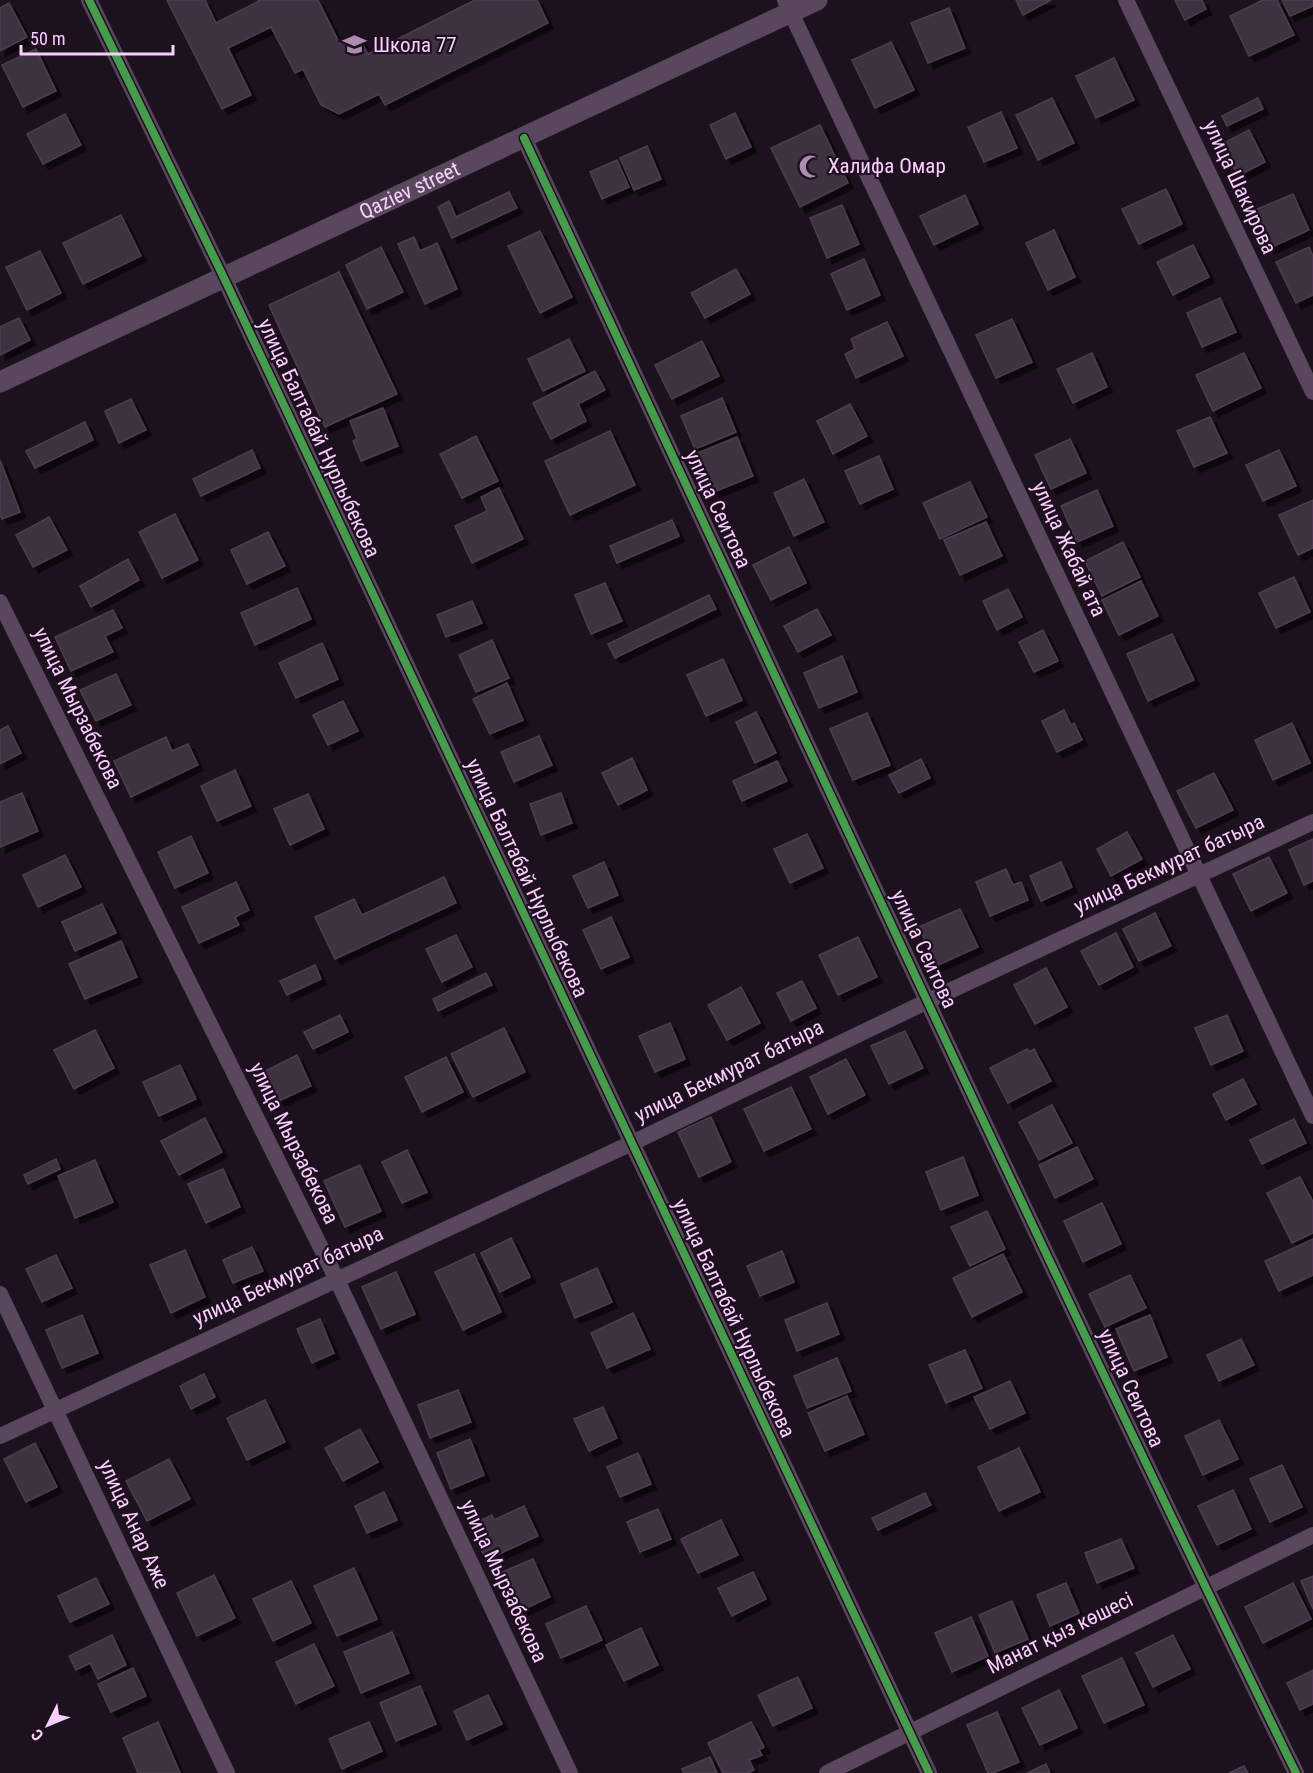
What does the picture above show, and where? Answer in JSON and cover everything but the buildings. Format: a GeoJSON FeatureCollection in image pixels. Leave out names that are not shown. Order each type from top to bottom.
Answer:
{"type":"FeatureCollection","features":[{"type":"Feature","properties":{"kind":"street","name":"улица Балтабай Нурлыбекова"},"geometry":{"type":"LineString","coordinates":[[89,0],[224,279],[929,1773]]}},
{"type":"Feature","properties":{"kind":"street","name":"Qaziev street"},"geometry":{"type":"LineString","coordinates":[[0,382],[524,138],[788,6],[817,0]]}},
{"type":"Feature","properties":{"kind":"street","name":"улица Шакирова"},"geometry":{"type":"LineString","coordinates":[[1126,0],[1313,393]]}},
{"type":"Feature","properties":{"kind":"street","name":"улица Жабай ата"},"geometry":{"type":"LineString","coordinates":[[788,6],[1313,1116]]}},
{"type":"Feature","properties":{"kind":"street","name":"улица Сеитова"},"geometry":{"type":"LineString","coordinates":[[524,138],[928,1001],[1296,1773]]}},
{"type":"Feature","properties":{"kind":"street","name":"улица Мырзабекова"},"geometry":{"type":"LineString","coordinates":[[0,602],[336,1278],[570,1773]]}},
{"type":"Feature","properties":{"kind":"street","name":"улица Бекмурат батыра"},"geometry":{"type":"LineString","coordinates":[[0,1436],[336,1278],[632,1143],[928,1001],[1313,822]]}},
{"type":"Feature","properties":{"kind":"street","name":"улица Анар Аже"},"geometry":{"type":"LineString","coordinates":[[0,1294],[227,1773]]}},
{"type":"Feature","properties":{"kind":"street","name":"Манат қыз көшесі"},"geometry":{"type":"LineString","coordinates":[[827,1773],[1313,1535]]}},
{"type":"Feature","properties":{"kind":"cycle path"},"geometry":{"type":"LineString","coordinates":[[89,0],[224,278],[929,1773]]}},
{"type":"Feature","properties":{"kind":"cycle path"},"geometry":{"type":"LineString","coordinates":[[524,138],[1003,1162],[1296,1773]]}},
{"type":"Feature","properties":{"kind":"place","name":"Школа 77"},"geometry":{"type":"Point","coordinates":[355,45]}},
{"type":"Feature","properties":{"kind":"place","name":"Халифа Омар"},"geometry":{"type":"Point","coordinates":[810,166]}}]}
